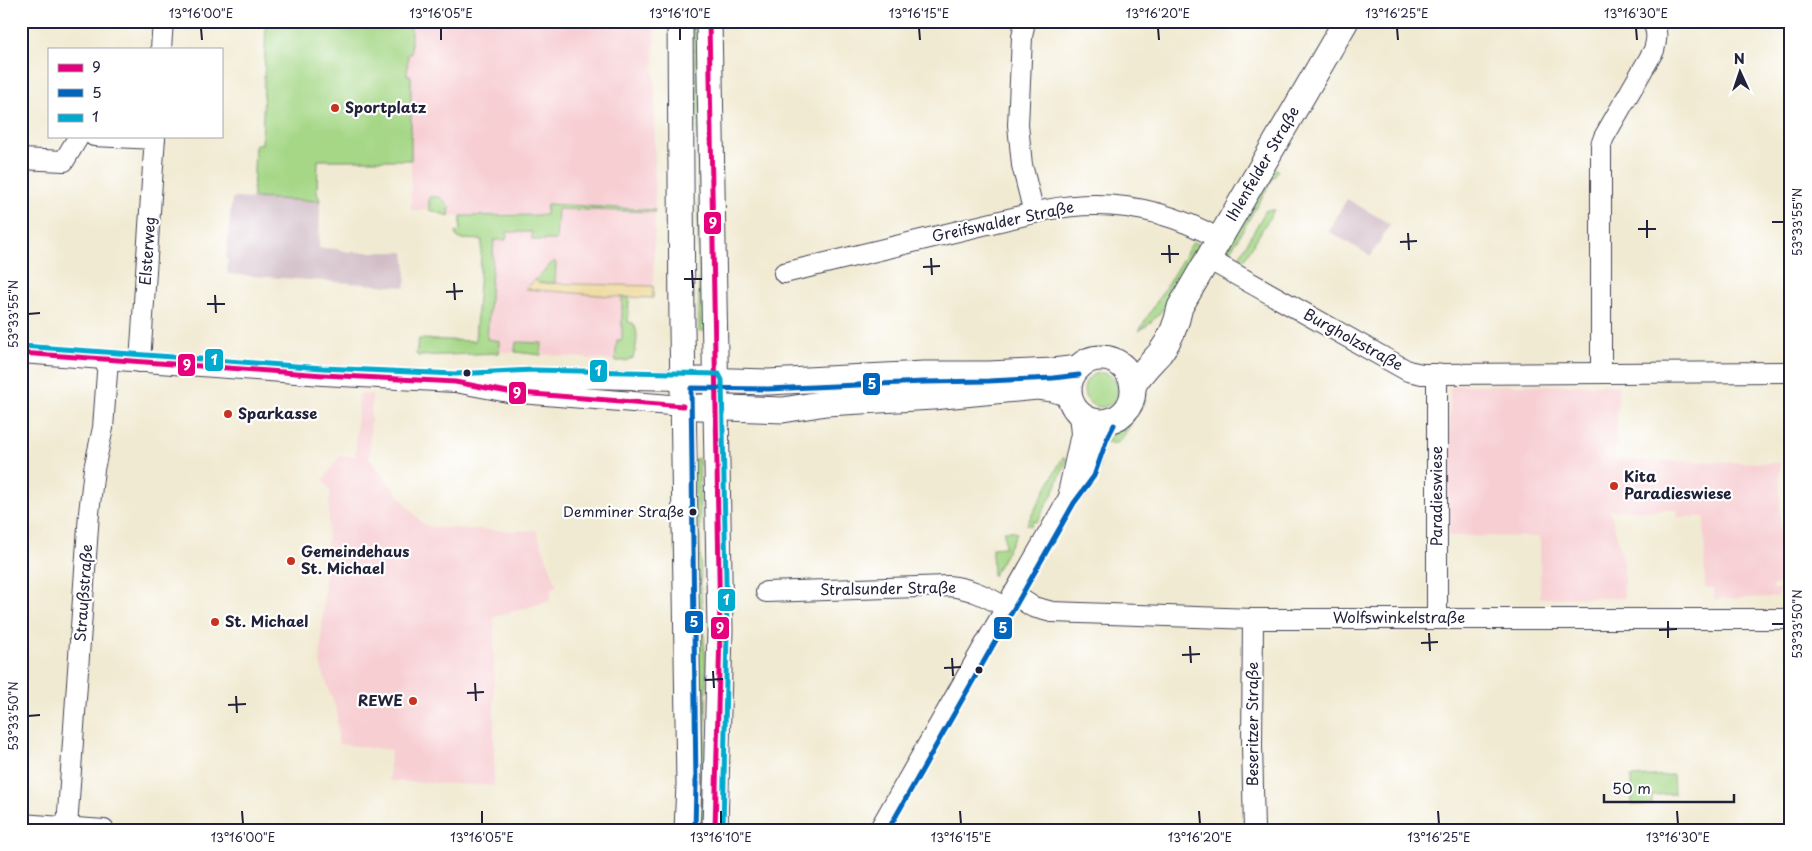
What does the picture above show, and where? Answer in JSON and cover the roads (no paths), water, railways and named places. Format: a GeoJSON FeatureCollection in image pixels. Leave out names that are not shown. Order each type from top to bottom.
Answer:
{"type":"FeatureCollection","features":[{"type":"Feature","properties":{"kind":"main road"},"geometry":{"type":"LineString","coordinates":[[680,21],[683,406],[689,785],[687,830]]}},
{"type":"Feature","properties":{"kind":"main road"},"geometry":{"type":"LineString","coordinates":[[709,21],[720,630],[715,830]]}},
{"type":"Feature","properties":{"kind":"main road","name":"Ihlenfelder Straße"},"geometry":{"type":"LineString","coordinates":[[1115,362],[1140,350],[1180,307],[1346,21]]}},
{"type":"Feature","properties":{"kind":"main road","name":"Ihlenfelder Straße"},"geometry":{"type":"LineString","coordinates":[[1108,421],[1122,414],[1127,408],[1133,386],[1138,377],[1161,351],[1177,322],[1180,307]]}},
{"type":"Feature","properties":{"kind":"main road"},"geometry":{"type":"LineString","coordinates":[[683,380],[770,382],[924,374],[1053,371],[1078,368],[1089,360],[1096,358],[1109,359],[1115,362],[1127,372],[1133,386]]}},
{"type":"Feature","properties":{"kind":"main road","name":"Ihlenfelder Straße"},"geometry":{"type":"LineString","coordinates":[[1074,404],[1071,380],[1078,368]]}},
{"type":"Feature","properties":{"kind":"main road"},"geometry":{"type":"LineString","coordinates":[[683,406],[783,410],[826,403],[933,397],[1037,387],[1053,388],[1092,421],[1108,421]]}},
{"type":"Feature","properties":{"kind":"street"},"geometry":{"type":"LineString","coordinates":[[161,48],[163,21]]}},
{"type":"Feature","properties":{"kind":"street"},"geometry":{"type":"LineString","coordinates":[[1025,21],[1022,37],[1018,124],[1022,165],[1034,212]]}},
{"type":"Feature","properties":{"kind":"street"},"geometry":{"type":"LineString","coordinates":[[1601,373],[1601,145],[1654,50],[1657,40],[1656,30],[1652,21]]}},
{"type":"Feature","properties":{"kind":"street"},"geometry":{"type":"LineString","coordinates":[[21,159],[64,161],[78,138]]}},
{"type":"Feature","properties":{"kind":"street","name":"Elsterweg"},"geometry":{"type":"LineString","coordinates":[[140,362],[155,138]]}},
{"type":"Feature","properties":{"kind":"street","name":"Greifswalder Straße"},"geometry":{"type":"LineString","coordinates":[[784,273],[1034,212],[1087,204],[1131,207],[1183,222],[1214,249]]}},
{"type":"Feature","properties":{"kind":"street","name":"Burgholzstraße"},"geometry":{"type":"LineString","coordinates":[[1214,249],[1398,366],[1408,371],[1422,374],[1791,372]]}},
{"type":"Feature","properties":{"kind":"street"},"geometry":{"type":"LineString","coordinates":[[21,353],[323,375],[455,382],[533,377],[683,380]]}},
{"type":"Feature","properties":{"kind":"street","name":"Straußstraße"},"geometry":{"type":"LineString","coordinates":[[67,827],[89,512],[94,469],[103,428],[108,359]]}},
{"type":"Feature","properties":{"kind":"street","name":"Paradieswiese"},"geometry":{"type":"LineString","coordinates":[[1437,374],[1437,618]]}},
{"type":"Feature","properties":{"kind":"street"},"geometry":{"type":"LineString","coordinates":[[455,382],[508,392],[683,406]]}},
{"type":"Feature","properties":{"kind":"street","name":"Ihlenfelder Straße"},"geometry":{"type":"LineString","coordinates":[[1068,499],[1081,434],[1074,404]]}},
{"type":"Feature","properties":{"kind":"street","name":"Ihlenfelder Straße"},"geometry":{"type":"LineString","coordinates":[[879,830],[1068,499],[1080,485],[1092,462],[1102,430],[1108,421]]}},
{"type":"Feature","properties":{"kind":"street","name":"Stralsunder Straße"},"geometry":{"type":"LineString","coordinates":[[766,592],[948,586],[972,590],[1009,601]]}},
{"type":"Feature","properties":{"kind":"street","name":"Wolfswinkelstraße"},"geometry":{"type":"LineString","coordinates":[[1009,601],[1052,612],[1253,619],[1791,619]]}},
{"type":"Feature","properties":{"kind":"street","name":"Beseritzer Straße"},"geometry":{"type":"LineString","coordinates":[[1253,619],[1252,745],[1254,830]]}},
{"type":"Feature","properties":{"kind":"street"},"geometry":{"type":"LineString","coordinates":[[21,824],[104,830]]}},
{"type":"Feature","properties":{"kind":"place","name":"Sportplatz"},"geometry":{"type":"Point","coordinates":[335,108]}},
{"type":"Feature","properties":{"kind":"place","name":"Sparkasse"},"geometry":{"type":"Point","coordinates":[228,414]}},
{"type":"Feature","properties":{"kind":"place","name":"Kita Paradieswiese"},"geometry":{"type":"Point","coordinates":[1614,486]}},
{"type":"Feature","properties":{"kind":"place","name":"Demminer Straße"},"geometry":{"type":"Point","coordinates":[693,512]}},
{"type":"Feature","properties":{"kind":"place","name":"Gemeindehaus St. Michael"},"geometry":{"type":"Point","coordinates":[291,561]}},
{"type":"Feature","properties":{"kind":"place","name":"St. Michael"},"geometry":{"type":"Point","coordinates":[215,622]}},
{"type":"Feature","properties":{"kind":"place","name":"REWE"},"geometry":{"type":"Point","coordinates":[413,701]}}]}
